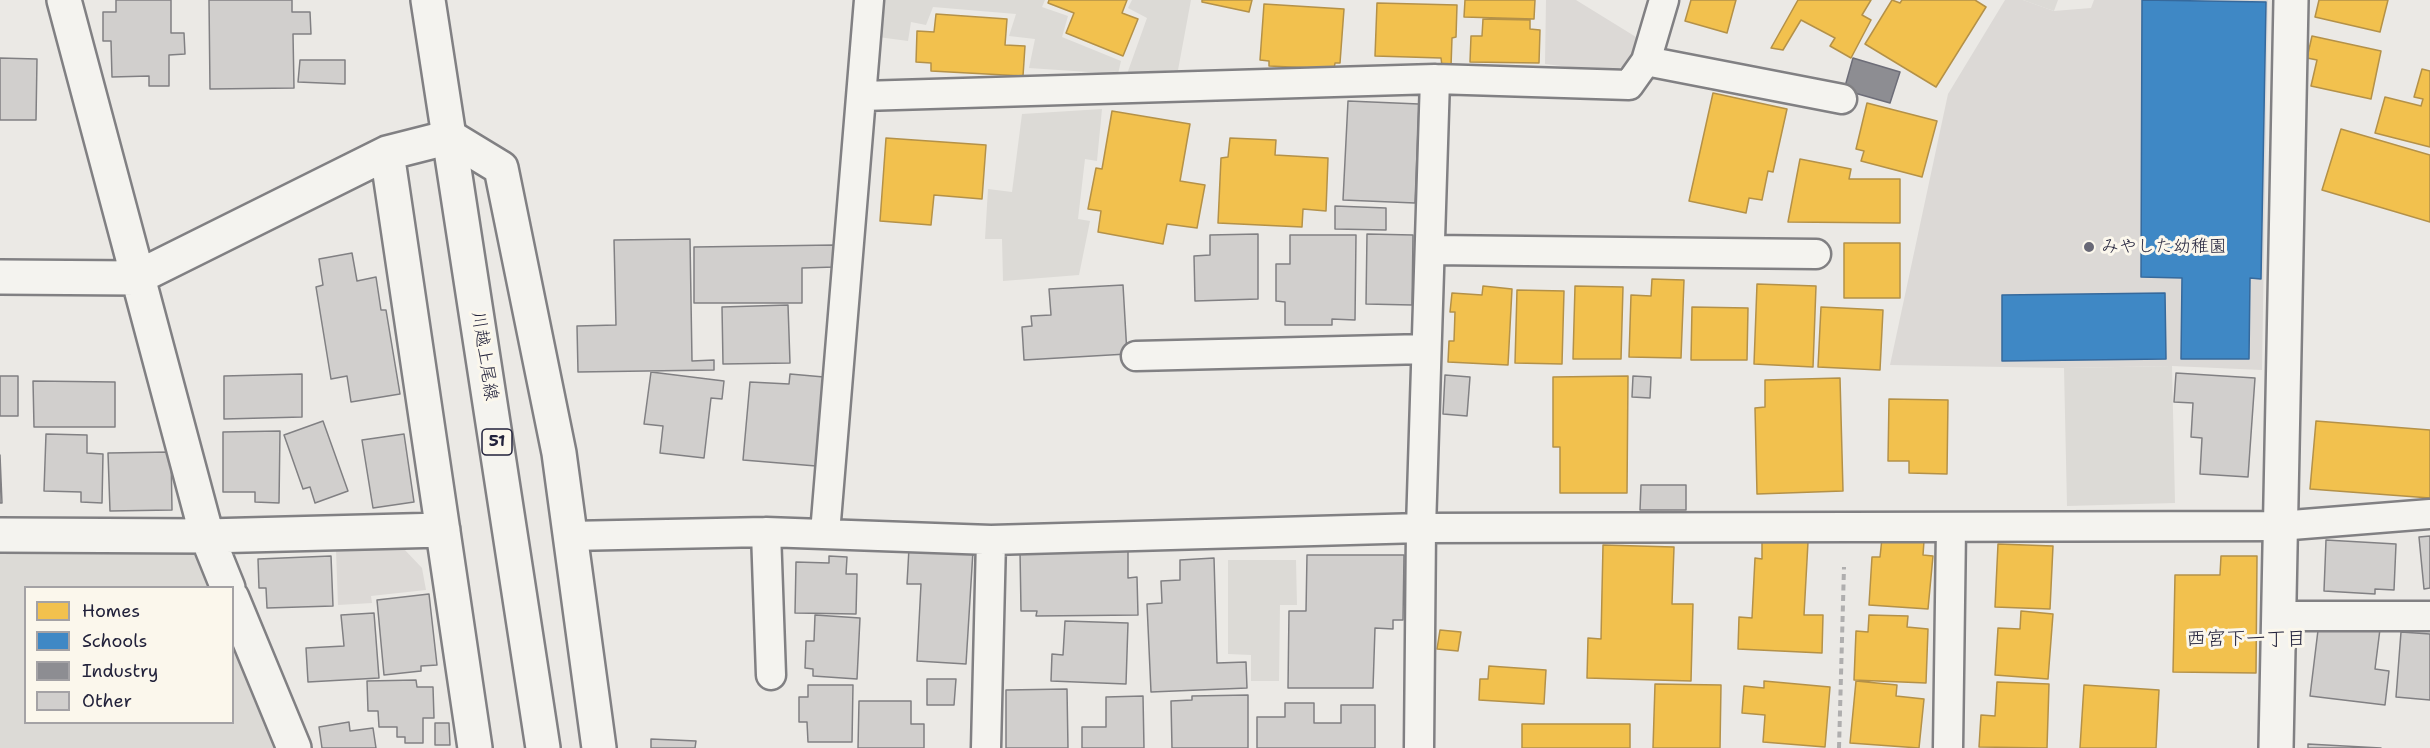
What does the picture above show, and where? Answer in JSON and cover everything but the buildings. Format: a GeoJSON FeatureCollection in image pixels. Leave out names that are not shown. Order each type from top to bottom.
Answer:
{"type":"FeatureCollection","features":[{"type":"Feature","properties":{"kind":"street"},"geometry":{"type":"LineString","coordinates":[[64,0],[136,278],[207,536],[227,586]]}},
{"type":"Feature","properties":{"kind":"street","name":"川越上尾線"},"geometry":{"type":"LineString","coordinates":[[428,0],[543,748]]}},
{"type":"Feature","properties":{"kind":"street"},"geometry":{"type":"LineString","coordinates":[[2276,748],[2290,0]]}},
{"type":"Feature","properties":{"kind":"street"},"geometry":{"type":"LineString","coordinates":[[0,277],[136,278],[387,153],[450,137],[501,168],[559,453],[599,748]]}},
{"type":"Feature","properties":{"kind":"street"},"geometry":{"type":"LineString","coordinates":[[387,153],[475,748]]}},
{"type":"Feature","properties":{"kind":"street"},"geometry":{"type":"LineString","coordinates":[[0,535],[207,536],[443,530]]}},
{"type":"Feature","properties":{"kind":"street"},"geometry":{"type":"LineString","coordinates":[[234,603],[294,748]]}},
{"type":"Feature","properties":{"kind":"lane"},"geometry":{"type":"LineString","coordinates":[[825,533],[869,0]]}},
{"type":"Feature","properties":{"kind":"lane"},"geometry":{"type":"LineString","coordinates":[[862,96],[1435,80],[1629,85],[1646,61],[1664,0]]}},
{"type":"Feature","properties":{"kind":"lane"},"geometry":{"type":"LineString","coordinates":[[1646,61],[1842,99]]}},
{"type":"Feature","properties":{"kind":"lane"},"geometry":{"type":"LineString","coordinates":[[1419,748],[1421,528],[1435,80]]}},
{"type":"Feature","properties":{"kind":"lane"},"geometry":{"type":"LineString","coordinates":[[1430,250],[1816,254]]}},
{"type":"Feature","properties":{"kind":"lane"},"geometry":{"type":"LineString","coordinates":[[1136,356],[1426,349]]}},
{"type":"Feature","properties":{"kind":"lane"},"geometry":{"type":"LineString","coordinates":[[569,536],[766,532],[991,540],[1421,528],[2279,526],[2430,514]]}},
{"type":"Feature","properties":{"kind":"lane"},"geometry":{"type":"LineString","coordinates":[[1948,748],[1951,528]]}},
{"type":"Feature","properties":{"kind":"lane"},"geometry":{"type":"LineString","coordinates":[[766,532],[771,675]]}},
{"type":"Feature","properties":{"kind":"lane"},"geometry":{"type":"LineString","coordinates":[[986,748],[991,540]]}},
{"type":"Feature","properties":{"kind":"lane"},"geometry":{"type":"LineString","coordinates":[[2279,616],[2430,616]]}},
{"type":"Feature","properties":{"kind":"path"},"geometry":{"type":"LineString","coordinates":[[1839,748],[1845,527]]}},
{"type":"Feature","properties":{"kind":"shaded area"},"geometry":{"type":"Polygon","coordinates":[[[885,0],[1045,0],[1042,7],[1068,16],[1062,37],[1121,61],[1118,74],[1029,68],[1035,39],[1009,36],[1016,14],[933,7],[926,25],[911,22],[908,41],[878,37],[885,0]]]}},
{"type":"Feature","properties":{"kind":"shaded area"},"geometry":{"type":"Polygon","coordinates":[[[1132,0],[1191,0],[1178,70],[1127,74],[1147,18],[1128,8],[1132,0]]]}},
{"type":"Feature","properties":{"kind":"shaded area"},"geometry":{"type":"Polygon","coordinates":[[[1546,0],[1576,0],[1636,37],[1629,64],[1611,72],[1545,64],[1546,0]]]}},
{"type":"Feature","properties":{"kind":"shaded area","name":"みやした幼稚園"},"geometry":{"type":"Polygon","coordinates":[[[2005,0],[2023,0],[2054,11],[2091,8],[2094,0],[2268,0],[2262,370],[2172,366],[2064,368],[1890,365],[1948,94],[2005,0]]]}},
{"type":"Feature","properties":{"kind":"shaded area"},"geometry":{"type":"Polygon","coordinates":[[[2023,0],[2058,0],[2054,11],[2023,0]]]}},
{"type":"Feature","properties":{"kind":"shaded area"},"geometry":{"type":"Polygon","coordinates":[[[1102,109],[1097,161],[1085,159],[1078,219],[1090,221],[1079,275],[1003,281],[1002,239],[985,239],[988,189],[1012,192],[1022,114],[1102,109]]]}},
{"type":"Feature","properties":{"kind":"shaded area"},"geometry":{"type":"Polygon","coordinates":[[[2172,366],[2175,503],[2067,506],[2064,368],[2172,366]]]}},
{"type":"Feature","properties":{"kind":"shaded area"},"geometry":{"type":"Polygon","coordinates":[[[0,549],[194,550],[210,586],[24,586],[24,724],[234,724],[234,644],[277,748],[0,748],[0,549]]]}},
{"type":"Feature","properties":{"kind":"shaded area"},"geometry":{"type":"Polygon","coordinates":[[[404,549],[422,568],[426,590],[371,596],[372,603],[338,605],[336,550],[404,549]]]}},
{"type":"Feature","properties":{"kind":"shaded area"},"geometry":{"type":"Polygon","coordinates":[[[1228,560],[1296,560],[1297,605],[1280,605],[1279,681],[1251,681],[1251,655],[1228,654],[1228,560]]]}},
{"type":"Feature","properties":{"kind":"place","name":"みやした幼稚園"},"geometry":{"type":"Point","coordinates":[2089,247]}},
{"type":"Feature","properties":{"kind":"district","name":"西宮下一丁目"},"geometry":{"type":"Point","coordinates":[2246,640]}}]}
